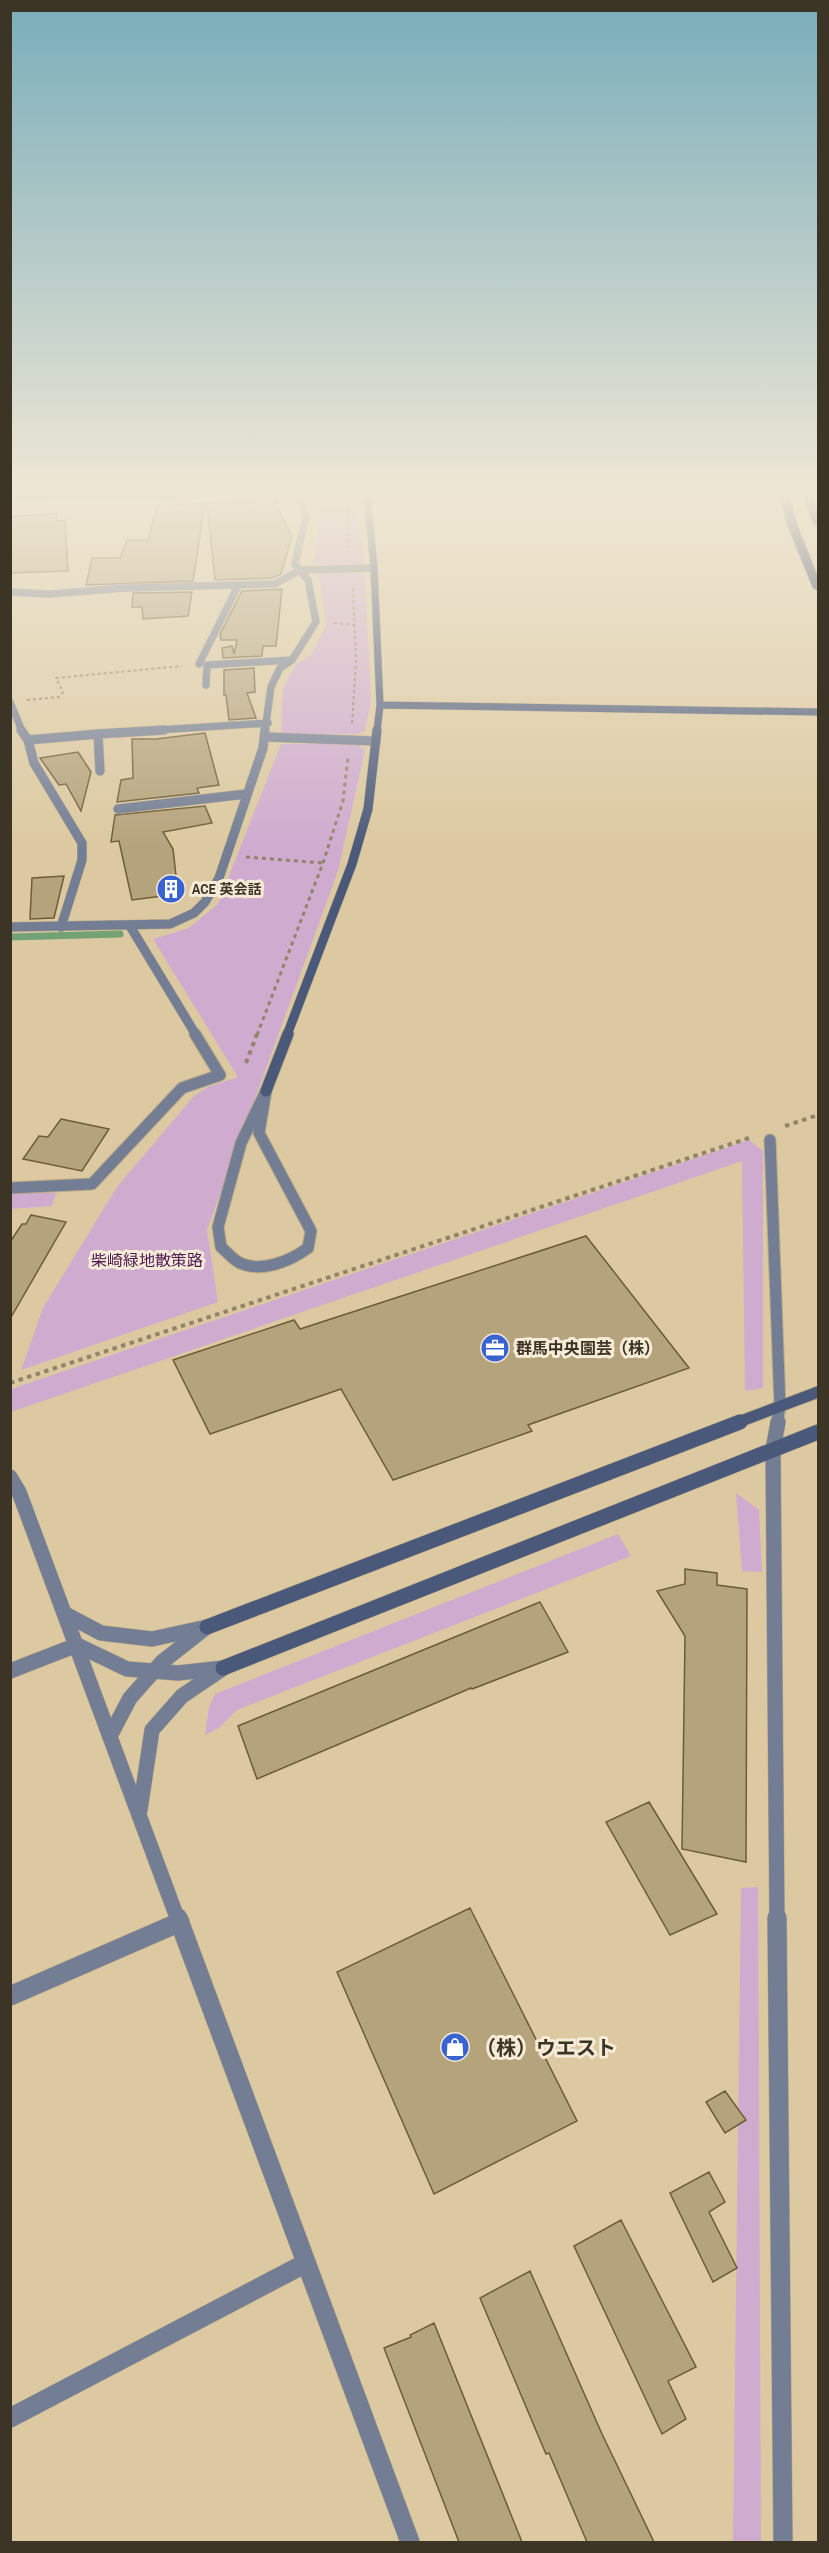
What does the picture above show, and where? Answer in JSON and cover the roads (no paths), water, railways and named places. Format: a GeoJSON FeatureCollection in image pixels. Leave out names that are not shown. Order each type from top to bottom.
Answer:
{"type":"FeatureCollection","features":[{"type":"Feature","properties":{"kind":"street"},"geometry":{"type":"LineString","coordinates":[[200,664],[225,612]]}},
{"type":"Feature","properties":{"kind":"street"},"geometry":{"type":"LineString","coordinates":[[10,927],[130,926],[170,924],[187,920],[208,898],[219,878],[265,737],[271,687],[280,668],[292,660],[316,622],[314,612]]}},
{"type":"Feature","properties":{"kind":"street"},"geometry":{"type":"LineString","coordinates":[[266,1091],[259,1133],[311,1231],[308,1248],[291,1260],[265,1266],[240,1263],[221,1247],[218,1227],[241,1143],[266,1091],[352,864],[368,809],[380,705],[376,612]]}},
{"type":"Feature","properties":{"kind":"street"},"geometry":{"type":"LineString","coordinates":[[206,685],[207,665],[292,660]]}},
{"type":"Feature","properties":{"kind":"street"},"geometry":{"type":"LineString","coordinates":[[11,702],[23,734],[28,740],[34,763],[82,843],[82,860],[61,927]]}},
{"type":"Feature","properties":{"kind":"street"},"geometry":{"type":"LineString","coordinates":[[380,705],[819,712]]}},
{"type":"Feature","properties":{"kind":"street"},"geometry":{"type":"LineString","coordinates":[[28,740],[268,723]]}},
{"type":"Feature","properties":{"kind":"street"},"geometry":{"type":"LineString","coordinates":[[98,734],[100,771]]}},
{"type":"Feature","properties":{"kind":"street"},"geometry":{"type":"LineString","coordinates":[[265,737],[376,741]]}},
{"type":"Feature","properties":{"kind":"street"},"geometry":{"type":"LineString","coordinates":[[118,809],[246,794]]}},
{"type":"Feature","properties":{"kind":"street"},"geometry":{"type":"LineString","coordinates":[[10,1188],[92,1184],[182,1088],[220,1075],[130,926]]}},
{"type":"Feature","properties":{"kind":"street"},"geometry":{"type":"LineString","coordinates":[[771,1140],[780,1407],[773,1450],[783,2542]]}},
{"type":"Feature","properties":{"kind":"street"},"geometry":{"type":"LineString","coordinates":[[65,1614],[101,1633],[152,1639],[207,1627],[819,1392]]}},
{"type":"Feature","properties":{"kind":"street"},"geometry":{"type":"LineString","coordinates":[[139,1813],[152,1730],[182,1696],[223,1668],[819,1432]]}},
{"type":"Feature","properties":{"kind":"street"},"geometry":{"type":"LineString","coordinates":[[10,1477],[19,1492],[77,1645],[410,2542]]}},
{"type":"Feature","properties":{"kind":"street"},"geometry":{"type":"LineString","coordinates":[[110,1736],[130,1698],[154,1671],[207,1627]]}},
{"type":"Feature","properties":{"kind":"street"},"geometry":{"type":"LineString","coordinates":[[10,1671],[77,1645],[127,1669],[178,1673],[223,1668]]}},
{"type":"Feature","properties":{"kind":"street"},"geometry":{"type":"LineString","coordinates":[[10,1996],[180,1922]]}},
{"type":"Feature","properties":{"kind":"street"},"geometry":{"type":"LineString","coordinates":[[10,2418],[306,2263]]}},
{"type":"Feature","properties":{"kind":"waterway"},"geometry":{"type":"LineString","coordinates":[[10,937],[120,934]]}},
{"type":"Feature","properties":{"kind":"place","name":"ACE 英会話"},"geometry":{"type":"Point","coordinates":[171,889]}},
{"type":"Feature","properties":{"kind":"place","name":"群馬中央園芸（株）"},"geometry":{"type":"Point","coordinates":[495,1348]}},
{"type":"Feature","properties":{"kind":"place","name":"（株）ウエスト"},"geometry":{"type":"Point","coordinates":[455,2047]}},
{"type":"Feature","properties":{"kind":"park label","name":"柴崎緑地散策路"},"geometry":{"type":"Point","coordinates":[147,1260]}}]}
